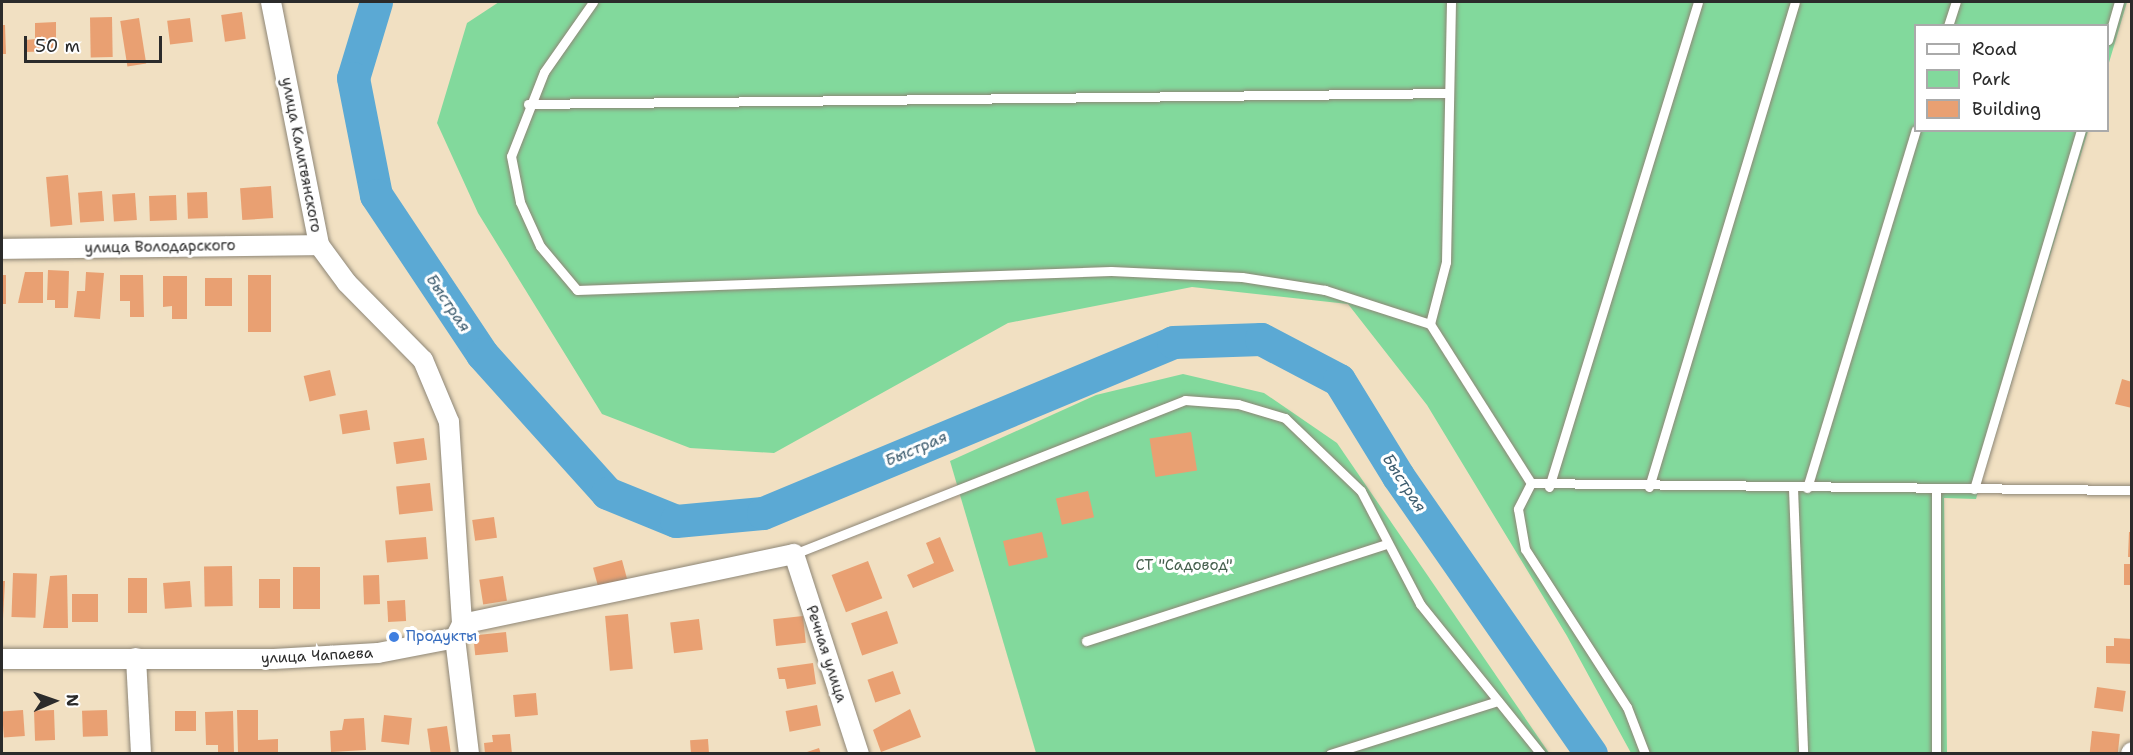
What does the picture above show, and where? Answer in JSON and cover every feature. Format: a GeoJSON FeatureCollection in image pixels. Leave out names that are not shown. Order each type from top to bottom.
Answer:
{"type":"FeatureCollection","features":[{"type":"Feature","properties":{"kind":"street","name":"улица Калитвянского"},"geometry":{"type":"LineString","coordinates":[[271,2],[319,245],[347,283],[423,360],[449,422],[459,631],[469,753]]}},
{"type":"Feature","properties":{"kind":"street","name":"улица Володарского"},"geometry":{"type":"LineString","coordinates":[[2,249],[319,245]]}},
{"type":"Feature","properties":{"kind":"street","name":"улица Чапаева"},"geometry":{"type":"LineString","coordinates":[[2,659],[332,656],[459,631],[794,554]]}},
{"type":"Feature","properties":{"kind":"street","name":"Речная улица"},"geometry":{"type":"LineString","coordinates":[[794,554],[859,753]]}},
{"type":"Feature","properties":{"kind":"street"},"geometry":{"type":"LineString","coordinates":[[136,658],[141,753]]}},
{"type":"Feature","properties":{"kind":"lane"},"geometry":{"type":"LineString","coordinates":[[593,2],[528,104],[511,156],[520,202],[540,246],[576,290],[1110,271],[1242,278],[1325,290],[1430,324],[1531,483],[1549,487],[1649,488],[2132,489]]}},
{"type":"Feature","properties":{"kind":"lane"},"geometry":{"type":"LineString","coordinates":[[1430,324],[1446,262],[1451,2]]}},
{"type":"Feature","properties":{"kind":"lane"},"geometry":{"type":"LineString","coordinates":[[1549,487],[1698,2]]}},
{"type":"Feature","properties":{"kind":"lane"},"geometry":{"type":"LineString","coordinates":[[1649,488],[1795,2]]}},
{"type":"Feature","properties":{"kind":"lane"},"geometry":{"type":"LineString","coordinates":[[1949,24],[1956,2]]}},
{"type":"Feature","properties":{"kind":"lane"},"geometry":{"type":"LineString","coordinates":[[2109,37],[2119,2]]}},
{"type":"Feature","properties":{"kind":"lane"},"geometry":{"type":"LineString","coordinates":[[528,104],[1449,93]]}},
{"type":"Feature","properties":{"kind":"lane"},"geometry":{"type":"LineString","coordinates":[[1807,488],[1915,132]]}},
{"type":"Feature","properties":{"kind":"lane"},"geometry":{"type":"LineString","coordinates":[[1974,489],[2080,132]]}},
{"type":"Feature","properties":{"kind":"lane"},"geometry":{"type":"LineString","coordinates":[[794,554],[1185,400],[1238,404],[1285,418],[1361,490],[1420,604],[1541,753]]}},
{"type":"Feature","properties":{"kind":"lane"},"geometry":{"type":"LineString","coordinates":[[1531,483],[1518,509],[1525,549],[1627,707],[1645,753]]}},
{"type":"Feature","properties":{"kind":"lane"},"geometry":{"type":"LineString","coordinates":[[1793,488],[1803,753]]}},
{"type":"Feature","properties":{"kind":"lane"},"geometry":{"type":"LineString","coordinates":[[1936,489],[1936,753]]}},
{"type":"Feature","properties":{"kind":"lane"},"geometry":{"type":"LineString","coordinates":[[1086,641],[1387,544]]}},
{"type":"Feature","properties":{"kind":"lane"},"geometry":{"type":"LineString","coordinates":[[1330,753],[1498,700]]}},
{"type":"Feature","properties":{"kind":"green space"},"geometry":{"type":"Polygon","coordinates":[[[499,2],[2127,2],[2109,63],[2109,24],[1914,24],[1914,132],[2088,132],[1976,499],[1944,498],[1947,753],[1631,753],[1567,636],[1427,405],[1348,304],[1192,287],[1008,323],[774,453],[690,448],[602,414],[478,213],[437,123],[467,23],[499,2]]]}},
{"type":"Feature","properties":{"kind":"green space","name":"СТ \"Садовод\""},"geometry":{"type":"Polygon","coordinates":[[[1183,374],[1264,393],[1337,443],[1549,753],[1036,753],[950,461],[1096,395],[1183,374]]]}},
{"type":"Feature","properties":{"kind":"building"},"geometry":{"type":"Polygon","coordinates":[[[242,12],[246,39],[225,42],[221,15],[242,12]]]}},
{"type":"Feature","properties":{"kind":"building"},"geometry":{"type":"Polygon","coordinates":[[[90,17],[112,17],[113,57],[91,57],[90,17]]]}},
{"type":"Feature","properties":{"kind":"building"},"geometry":{"type":"Polygon","coordinates":[[[139,18],[146,63],[127,66],[120,21],[139,18]]]}},
{"type":"Feature","properties":{"kind":"building"},"geometry":{"type":"Polygon","coordinates":[[[190,18],[193,42],[170,45],[167,21],[190,18]]]}},
{"type":"Feature","properties":{"kind":"building"},"geometry":{"type":"Polygon","coordinates":[[[56,22],[56,51],[26,52],[26,40],[35,39],[35,23],[56,22]]]}},
{"type":"Feature","properties":{"kind":"building"},"geometry":{"type":"Polygon","coordinates":[[[2,25],[5,25],[6,54],[2,54],[2,25]]]}},
{"type":"Feature","properties":{"kind":"building"},"geometry":{"type":"Polygon","coordinates":[[[68,175],[72,225],[50,227],[46,177],[68,175]]]}},
{"type":"Feature","properties":{"kind":"building"},"geometry":{"type":"Polygon","coordinates":[[[271,186],[273,218],[242,220],[240,188],[271,186]]]}},
{"type":"Feature","properties":{"kind":"building"},"geometry":{"type":"Polygon","coordinates":[[[102,191],[104,221],[80,223],[78,193],[102,191]]]}},
{"type":"Feature","properties":{"kind":"building"},"geometry":{"type":"Polygon","coordinates":[[[207,192],[208,218],[188,219],[187,193],[207,192]]]}},
{"type":"Feature","properties":{"kind":"building"},"geometry":{"type":"Polygon","coordinates":[[[135,193],[137,220],[114,222],[112,195],[135,193]]]}},
{"type":"Feature","properties":{"kind":"building"},"geometry":{"type":"Polygon","coordinates":[[[176,195],[177,220],[150,221],[149,196],[176,195]]]}},
{"type":"Feature","properties":{"kind":"building"},"geometry":{"type":"Polygon","coordinates":[[[48,270],[69,271],[68,308],[55,308],[55,300],[47,300],[48,270]]]}},
{"type":"Feature","properties":{"kind":"building"},"geometry":{"type":"Polygon","coordinates":[[[25,272],[43,272],[43,303],[18,303],[25,272]]]}},
{"type":"Feature","properties":{"kind":"building"},"geometry":{"type":"Polygon","coordinates":[[[86,272],[104,273],[100,319],[74,317],[77,291],[85,291],[86,272]]]}},
{"type":"Feature","properties":{"kind":"building"},"geometry":{"type":"Polygon","coordinates":[[[2,275],[6,275],[6,304],[2,304],[2,275]]]}},
{"type":"Feature","properties":{"kind":"building"},"geometry":{"type":"Polygon","coordinates":[[[120,275],[143,275],[144,317],[130,317],[130,301],[120,301],[120,275]]]}},
{"type":"Feature","properties":{"kind":"building"},"geometry":{"type":"Polygon","coordinates":[[[248,275],[271,275],[271,332],[248,332],[248,275]]]}},
{"type":"Feature","properties":{"kind":"building"},"geometry":{"type":"Polygon","coordinates":[[[163,276],[187,276],[187,319],[172,319],[172,306],[163,307],[163,276]]]}},
{"type":"Feature","properties":{"kind":"building"},"geometry":{"type":"Polygon","coordinates":[[[205,278],[232,278],[232,306],[205,306],[205,278]]]}},
{"type":"Feature","properties":{"kind":"building"},"geometry":{"type":"Polygon","coordinates":[[[330,370],[336,395],[310,401],[304,376],[330,370]]]}},
{"type":"Feature","properties":{"kind":"building"},"geometry":{"type":"Polygon","coordinates":[[[2122,379],[2132,382],[2132,408],[2115,404],[2122,379]]]}},
{"type":"Feature","properties":{"kind":"building"},"geometry":{"type":"Polygon","coordinates":[[[367,410],[370,430],[342,434],[339,414],[367,410]]]}},
{"type":"Feature","properties":{"kind":"building"},"geometry":{"type":"Polygon","coordinates":[[[1191,432],[1197,471],[1156,477],[1150,439],[1191,432]]]}},
{"type":"Feature","properties":{"kind":"building"},"geometry":{"type":"Polygon","coordinates":[[[424,438],[427,460],[396,464],[393,442],[424,438]]]}},
{"type":"Feature","properties":{"kind":"building"},"geometry":{"type":"Polygon","coordinates":[[[430,483],[433,511],[399,514],[396,487],[430,483]]]}},
{"type":"Feature","properties":{"kind":"building"},"geometry":{"type":"Polygon","coordinates":[[[1088,491],[1094,517],[1062,525],[1056,498],[1088,491]]]}},
{"type":"Feature","properties":{"kind":"building"},"geometry":{"type":"Polygon","coordinates":[[[494,517],[497,538],[475,541],[472,520],[494,517]]]}},
{"type":"Feature","properties":{"kind":"building"},"geometry":{"type":"Polygon","coordinates":[[[1042,532],[1048,557],[1009,566],[1003,541],[1042,532]]]}},
{"type":"Feature","properties":{"kind":"building"},"geometry":{"type":"Polygon","coordinates":[[[2129,532],[2132,532],[2132,557],[2128,557],[2129,532]]]}},
{"type":"Feature","properties":{"kind":"building"},"geometry":{"type":"Polygon","coordinates":[[[426,537],[428,559],[387,562],[385,541],[426,537]]]}},
{"type":"Feature","properties":{"kind":"building"},"geometry":{"type":"Polygon","coordinates":[[[940,537],[954,571],[913,588],[907,575],[934,563],[926,543],[940,537]]]}},
{"type":"Feature","properties":{"kind":"building"},"geometry":{"type":"Polygon","coordinates":[[[622,560],[627,579],[598,587],[593,568],[622,560]]]}},
{"type":"Feature","properties":{"kind":"building"},"geometry":{"type":"Polygon","coordinates":[[[868,561],[882,598],[846,612],[832,575],[868,561]]]}},
{"type":"Feature","properties":{"kind":"building"},"geometry":{"type":"Polygon","coordinates":[[[2124,564],[2132,564],[2132,585],[2124,585],[2124,564]]]}},
{"type":"Feature","properties":{"kind":"building"},"geometry":{"type":"Polygon","coordinates":[[[204,566],[232,566],[233,606],[205,606],[204,566]]]}},
{"type":"Feature","properties":{"kind":"building"},"geometry":{"type":"Polygon","coordinates":[[[293,567],[320,567],[320,609],[293,609],[293,567]]]}},
{"type":"Feature","properties":{"kind":"building"},"geometry":{"type":"Polygon","coordinates":[[[13,573],[37,574],[35,618],[11,617],[13,573]]]}},
{"type":"Feature","properties":{"kind":"building"},"geometry":{"type":"Polygon","coordinates":[[[67,575],[68,628],[43,628],[50,576],[67,575]]]}},
{"type":"Feature","properties":{"kind":"building"},"geometry":{"type":"Polygon","coordinates":[[[379,575],[380,604],[364,605],[363,576],[379,575]]]}},
{"type":"Feature","properties":{"kind":"building"},"geometry":{"type":"Polygon","coordinates":[[[503,576],[507,601],[483,604],[479,580],[503,576]]]}},
{"type":"Feature","properties":{"kind":"building"},"geometry":{"type":"Polygon","coordinates":[[[128,578],[147,578],[147,613],[128,613],[128,578]]]}},
{"type":"Feature","properties":{"kind":"building"},"geometry":{"type":"Polygon","coordinates":[[[259,579],[280,579],[280,608],[259,608],[259,579]]]}},
{"type":"Feature","properties":{"kind":"building"},"geometry":{"type":"Polygon","coordinates":[[[2,581],[5,581],[3,619],[2,619],[2,581]]]}},
{"type":"Feature","properties":{"kind":"building"},"geometry":{"type":"Polygon","coordinates":[[[190,581],[192,607],[165,609],[163,583],[190,581]]]}},
{"type":"Feature","properties":{"kind":"building"},"geometry":{"type":"Polygon","coordinates":[[[72,594],[98,594],[98,622],[72,622],[72,594]]]}},
{"type":"Feature","properties":{"kind":"building"},"geometry":{"type":"Polygon","coordinates":[[[405,600],[406,621],[388,622],[387,601],[405,600]]]}},
{"type":"Feature","properties":{"kind":"building"},"geometry":{"type":"Polygon","coordinates":[[[887,611],[898,643],[862,656],[851,623],[887,611]]]}},
{"type":"Feature","properties":{"kind":"building"},"geometry":{"type":"Polygon","coordinates":[[[628,614],[633,669],[610,671],[605,616],[628,614]]]}},
{"type":"Feature","properties":{"kind":"building"},"geometry":{"type":"Polygon","coordinates":[[[803,616],[806,643],[776,646],[773,619],[803,616]]]}},
{"type":"Feature","properties":{"kind":"building"},"geometry":{"type":"Polygon","coordinates":[[[699,619],[703,650],[674,653],[670,623],[699,619]]]}},
{"type":"Feature","properties":{"kind":"building"},"geometry":{"type":"Polygon","coordinates":[[[506,632],[508,652],[475,655],[473,635],[506,632]]]}},
{"type":"Feature","properties":{"kind":"building"},"geometry":{"type":"Polygon","coordinates":[[[2114,638],[2132,639],[2132,664],[2106,663],[2106,646],[2114,646],[2114,638]]]}},
{"type":"Feature","properties":{"kind":"building"},"geometry":{"type":"Polygon","coordinates":[[[813,663],[816,684],[787,689],[785,679],[779,679],[777,668],[813,663]]]}},
{"type":"Feature","properties":{"kind":"building"},"geometry":{"type":"Polygon","coordinates":[[[893,671],[901,694],[875,702],[867,680],[893,671]]]}},
{"type":"Feature","properties":{"kind":"building"},"geometry":{"type":"Polygon","coordinates":[[[2097,687],[2126,691],[2123,712],[2094,708],[2097,687]]]}},
{"type":"Feature","properties":{"kind":"building"},"geometry":{"type":"Polygon","coordinates":[[[536,693],[538,715],[515,717],[513,695],[536,693]]]}},
{"type":"Feature","properties":{"kind":"building"},"geometry":{"type":"Polygon","coordinates":[[[817,705],[821,726],[790,732],[786,711],[817,705]]]}},
{"type":"Feature","properties":{"kind":"building"},"geometry":{"type":"Polygon","coordinates":[[[910,709],[921,737],[881,752],[873,730],[910,709]]]}},
{"type":"Feature","properties":{"kind":"building"},"geometry":{"type":"Polygon","coordinates":[[[23,710],[25,736],[4,737],[2,711],[23,710]]]}},
{"type":"Feature","properties":{"kind":"building"},"geometry":{"type":"Polygon","coordinates":[[[54,710],[55,740],[35,741],[34,711],[54,710]]]}},
{"type":"Feature","properties":{"kind":"building"},"geometry":{"type":"Polygon","coordinates":[[[107,710],[108,736],[83,737],[82,711],[107,710]]]}},
{"type":"Feature","properties":{"kind":"building"},"geometry":{"type":"Polygon","coordinates":[[[237,710],[258,710],[258,740],[278,739],[278,754],[238,754],[237,710]]]}},
{"type":"Feature","properties":{"kind":"building"},"geometry":{"type":"Polygon","coordinates":[[[175,711],[196,711],[196,731],[175,731],[175,711]]]}},
{"type":"Feature","properties":{"kind":"building"},"geometry":{"type":"Polygon","coordinates":[[[233,711],[234,754],[218,754],[218,745],[206,745],[205,712],[233,711]]]}},
{"type":"Feature","properties":{"kind":"building"},"geometry":{"type":"Polygon","coordinates":[[[384,715],[412,718],[409,745],[381,742],[384,715]]]}},
{"type":"Feature","properties":{"kind":"building"},"geometry":{"type":"Polygon","coordinates":[[[364,718],[366,750],[331,752],[330,731],[342,730],[344,719],[364,718]]]}},
{"type":"Feature","properties":{"kind":"building"},"geometry":{"type":"Polygon","coordinates":[[[447,726],[451,754],[431,754],[427,729],[447,726]]]}},
{"type":"Feature","properties":{"kind":"building"},"geometry":{"type":"Polygon","coordinates":[[[2092,731],[2120,734],[2118,754],[2090,752],[2092,731]]]}},
{"type":"Feature","properties":{"kind":"building"},"geometry":{"type":"Polygon","coordinates":[[[510,734],[512,754],[485,754],[484,743],[493,742],[492,735],[510,734]]]}},
{"type":"Feature","properties":{"kind":"building"},"geometry":{"type":"Polygon","coordinates":[[[708,739],[709,754],[691,754],[690,740],[708,739]]]}},
{"type":"Feature","properties":{"kind":"building"},"geometry":{"type":"Polygon","coordinates":[[[819,748],[821,754],[804,754],[804,753],[819,748]]]}},
{"type":"Feature","properties":{"kind":"waterway","name":"Быстрая"},"geometry":{"type":"LineString","coordinates":[[376,2],[353,78],[376,195],[482,354],[607,493],[676,521],[763,513],[1173,342],[1261,339],[1339,380],[1398,476],[1591,754]]}},
{"type":"Feature","properties":{"kind":"place","name":"Продукты"},"geometry":{"type":"Point","coordinates":[394,637]}}]}
